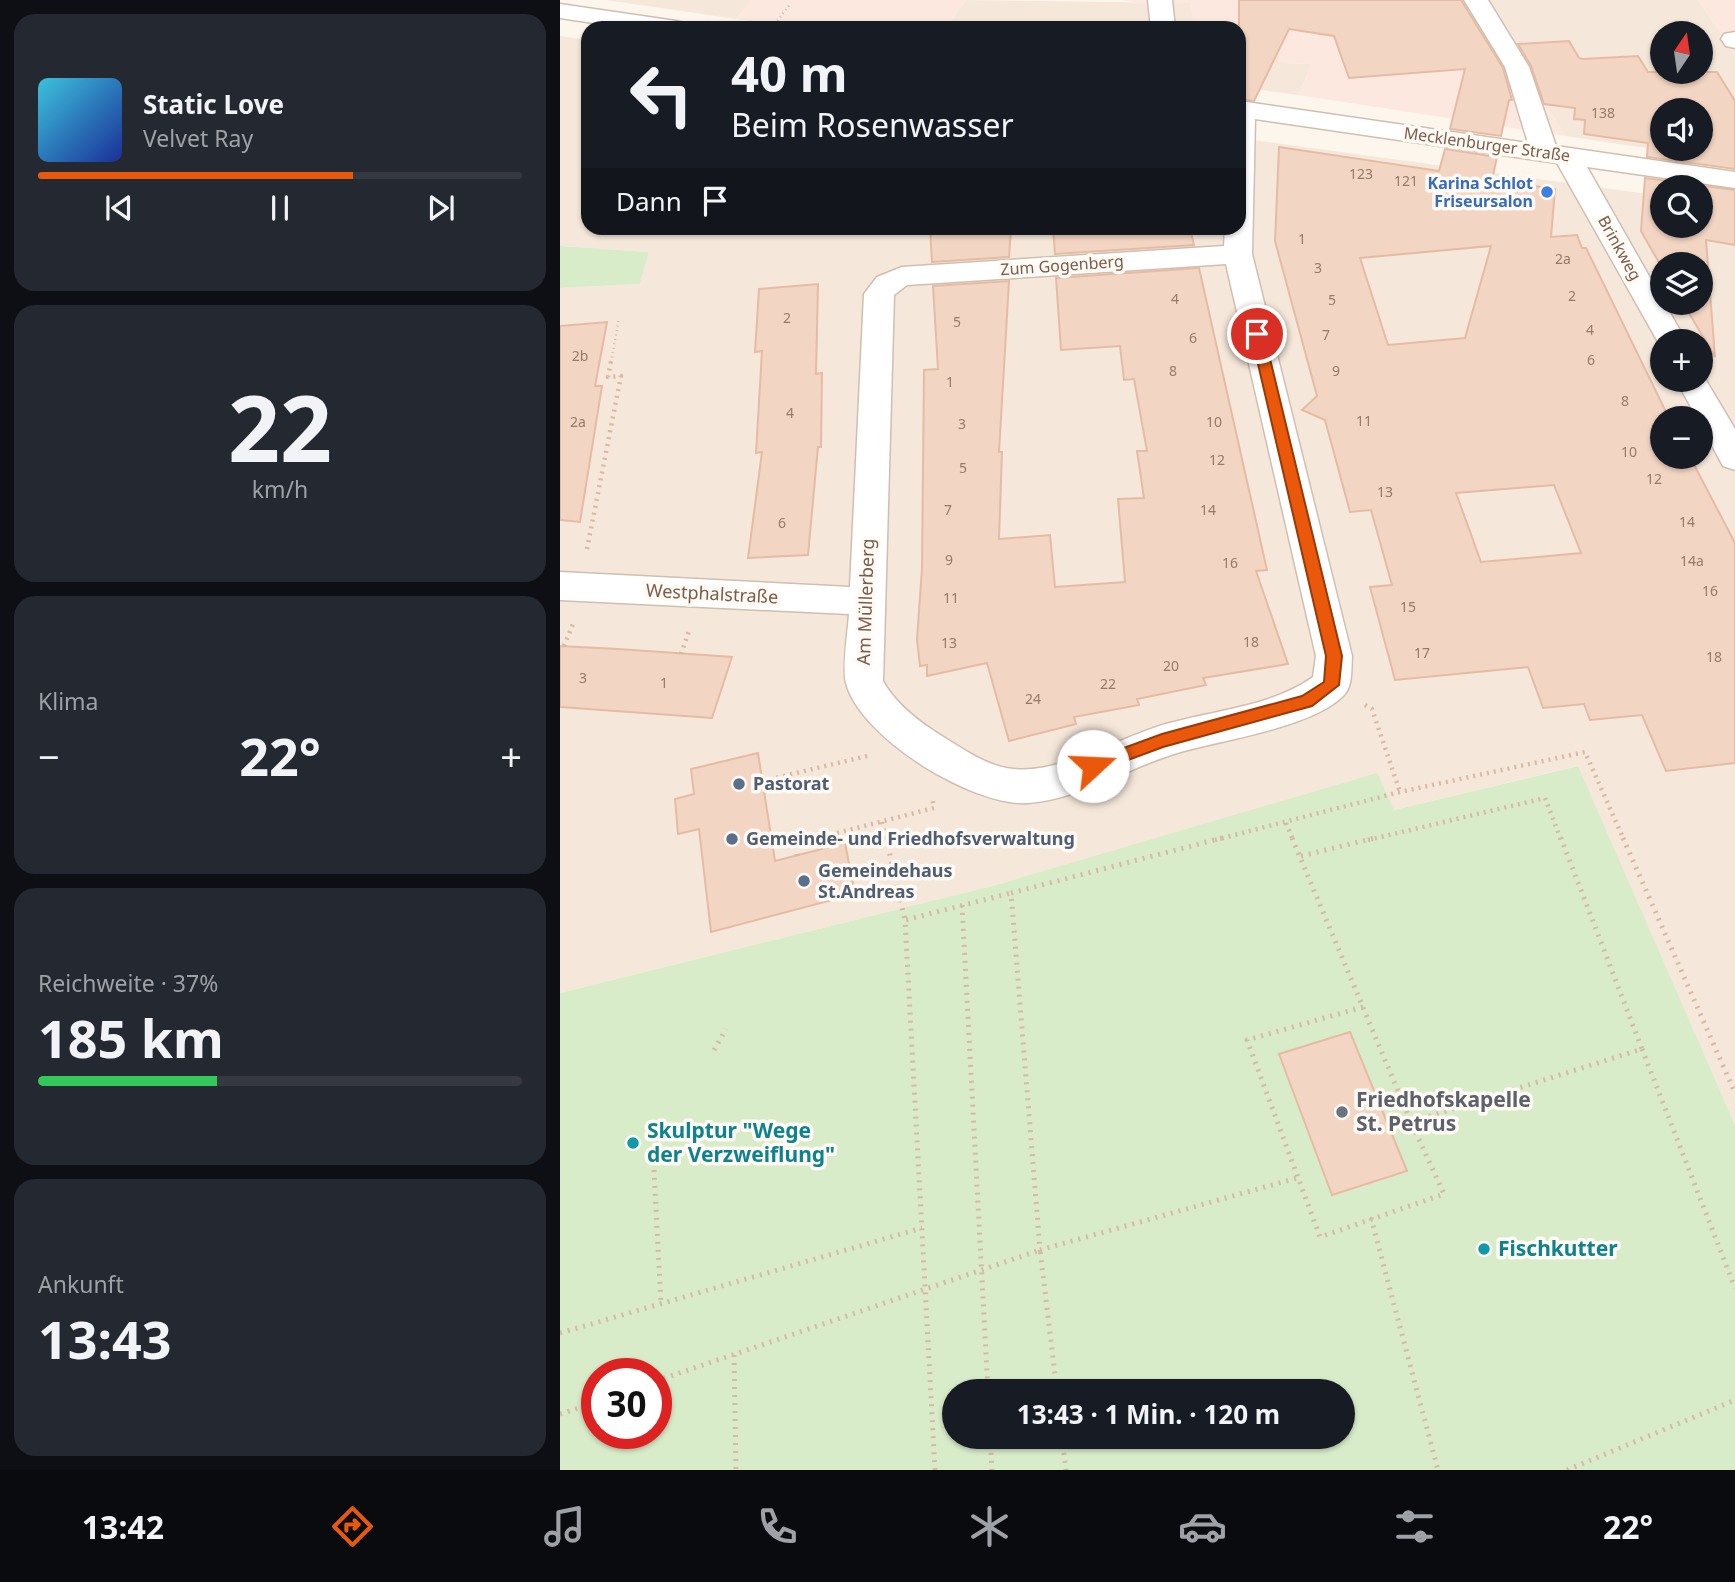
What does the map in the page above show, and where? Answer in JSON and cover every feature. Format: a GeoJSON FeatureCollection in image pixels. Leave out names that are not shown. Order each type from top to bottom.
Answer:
{"type":"FeatureCollection","features":[{"type":"Feature","properties":{"kind":"street"},"geometry":{"type":"LineString","coordinates":[[1160,0],[1162,21]]}},
{"type":"Feature","properties":{"kind":"street","name":"Brinkweg"},"geometry":{"type":"LineString","coordinates":[[1476,0],[1517,67],[1555,154],[1579,174],[1664,329]]}},
{"type":"Feature","properties":{"kind":"street"},"geometry":{"type":"LineString","coordinates":[[579,9],[640,21]]}},
{"type":"Feature","properties":{"kind":"street","name":"Mecklenburger Straße"},"geometry":{"type":"LineString","coordinates":[[1246,110],[1735,180]]}},
{"type":"Feature","properties":{"kind":"street"},"geometry":{"type":"LineString","coordinates":[[1238,235],[1238,254],[1334,656],[1319,693]]}},
{"type":"Feature","properties":{"kind":"street","name":"Zum Gogenberg"},"geometry":{"type":"LineString","coordinates":[[887,283],[902,276],[1238,254]]}},
{"type":"Feature","properties":{"kind":"street","name":"Am Müllerberg"},"geometry":{"type":"LineString","coordinates":[[887,283],[879,294],[863,682],[869,697],[885,715],[919,743],[983,776],[1013,786],[1047,782],[1162,741],[1319,693]]}},
{"type":"Feature","properties":{"kind":"street"},"geometry":{"type":"LineString","coordinates":[[1699,392],[1735,458]]}},
{"type":"Feature","properties":{"kind":"street","name":"Westphalstraße"},"geometry":{"type":"LineString","coordinates":[[569,587],[865,601]]}},
{"type":"Feature","properties":{"kind":"path"},"geometry":{"type":"LineString","coordinates":[[777,21],[791,3]]}},
{"type":"Feature","properties":{"kind":"path"},"geometry":{"type":"LineString","coordinates":[[569,587],[584,565],[621,376],[608,377],[619,318]]}},
{"type":"Feature","properties":{"kind":"path"},"geometry":{"type":"LineString","coordinates":[[1319,693],[1372,709],[1401,792]]}},
{"type":"Feature","properties":{"kind":"path"},"geometry":{"type":"LineString","coordinates":[[763,781],[919,743],[934,808],[795,844],[797,856]]}},
{"type":"Feature","properties":{"kind":"path"},"geometry":{"type":"LineString","coordinates":[[905,920],[1401,792],[1585,752],[1735,1093]]}},
{"type":"Feature","properties":{"kind":"path"},"geometry":{"type":"LineString","coordinates":[[1301,856],[1545,798],[1735,1288]]}},
{"type":"Feature","properties":{"kind":"path"},"geometry":{"type":"LineString","coordinates":[[882,822],[905,920],[935,1470]]}},
{"type":"Feature","properties":{"kind":"path"},"geometry":{"type":"LineString","coordinates":[[1286,823],[1301,856],[1411,1122],[1444,1194],[1320,1237],[1247,1041],[1363,1007]]}},
{"type":"Feature","properties":{"kind":"path"},"geometry":{"type":"LineString","coordinates":[[1011,893],[1040,1250],[1056,1379]]}},
{"type":"Feature","properties":{"kind":"path"},"geometry":{"type":"LineString","coordinates":[[962,905],[987,1379]]}},
{"type":"Feature","properties":{"kind":"path"},"geometry":{"type":"LineString","coordinates":[[713,1049],[726,1030]]}},
{"type":"Feature","properties":{"kind":"path"},"geometry":{"type":"LineString","coordinates":[[1411,1122],[1642,1049]]}},
{"type":"Feature","properties":{"kind":"path"},"geometry":{"type":"LineString","coordinates":[[654,1170],[661,1304]]}},
{"type":"Feature","properties":{"kind":"path"},"geometry":{"type":"LineString","coordinates":[[672,1376],[1040,1250],[1297,1178]]}},
{"type":"Feature","properties":{"kind":"path"},"geometry":{"type":"LineString","coordinates":[[1371,1218],[1438,1470]]}},
{"type":"Feature","properties":{"kind":"path"},"geometry":{"type":"LineString","coordinates":[[560,1333],[922,1228]]}},
{"type":"Feature","properties":{"kind":"path"},"geometry":{"type":"LineString","coordinates":[[734,1355],[736,1470]]}},
{"type":"Feature","properties":{"kind":"path"},"geometry":{"type":"LineString","coordinates":[[1567,1470],[1735,1400]]}},
{"type":"Feature","properties":{"kind":"path"},"geometry":{"type":"LineString","coordinates":[[560,1414],[581,1407]]}},
{"type":"Feature","properties":{"kind":"path"},"geometry":{"type":"LineString","coordinates":[[991,1449],[992,1470]]}},
{"type":"Feature","properties":{"kind":"path"},"geometry":{"type":"LineString","coordinates":[[1063,1449],[1066,1470]]}},
{"type":"Feature","properties":{"kind":"shaded area"},"geometry":{"type":"Polygon","coordinates":[[[606,0],[752,0],[736,19],[606,0]]]}},
{"type":"Feature","properties":{"kind":"shaded area"},"geometry":{"type":"Polygon","coordinates":[[[752,0],[966,0],[951,21],[736,19],[752,0]]]}},
{"type":"Feature","properties":{"kind":"shaded area"},"geometry":{"type":"Polygon","coordinates":[[[966,0],[1191,3],[1240,21],[951,21],[966,0]]]}},
{"type":"Feature","properties":{"kind":"shaded area"},"geometry":{"type":"Polygon","coordinates":[[[1120,0],[1484,0],[1565,136],[1298,95],[1312,64],[1280,63],[1273,33],[1246,29],[1246,21],[1193,21],[1190,3],[1146,4],[1120,0]]]}},
{"type":"Feature","properties":{"kind":"shaded area"},"geometry":{"type":"Polygon","coordinates":[[[1484,0],[1698,0],[1712,21],[1650,21],[1650,84],[1713,84],[1713,22],[1735,54],[1735,161],[1713,158],[1713,98],[1650,98],[1650,148],[1565,136],[1484,0]]]}},
{"type":"Feature","properties":{"kind":"shaded area"},"geometry":{"type":"Polygon","coordinates":[[[1698,0],[1735,0],[1735,54],[1713,21],[1698,0]]]}},
{"type":"Feature","properties":{"kind":"shaded area"},"geometry":{"type":"Polygon","coordinates":[[[1246,23],[1273,33],[1280,63],[1312,64],[1298,95],[1246,88],[1246,23]]]}},
{"type":"Feature","properties":{"kind":"shaded area"},"geometry":{"type":"Polygon","coordinates":[[[560,36],[581,39],[581,235],[1246,235],[1246,139],[1650,194],[1650,238],[1713,238],[1713,219],[1735,205],[1735,1125],[1577,766],[1394,810],[1376,774],[996,885],[560,993],[560,288],[640,284],[649,252],[560,246],[560,36]]]}},
{"type":"Feature","properties":{"kind":"green space"},"geometry":{"type":"Polygon","coordinates":[[[560,246],[649,252],[640,284],[560,288],[560,246]]]}},
{"type":"Feature","properties":{"kind":"green space"},"geometry":{"type":"Polygon","coordinates":[[[1578,766],[1735,1125],[1735,1470],[560,1470],[560,993],[996,885],[1377,773],[1394,810],[1578,766]]]}},
{"type":"Feature","properties":{"kind":"building"},"geometry":{"type":"Polygon","coordinates":[[[1239,0],[1461,0],[1503,68],[1512,100],[1509,100],[1501,136],[1450,129],[1465,69],[1349,78],[1334,36],[1289,29],[1254,101],[1246,100],[1246,21],[1239,21],[1239,0]]]}},
{"type":"Feature","properties":{"kind":"building"},"geometry":{"type":"Polygon","coordinates":[[[1569,41],[1579,58],[1583,59],[1638,56],[1650,72],[1650,84],[1713,84],[1713,72],[1717,72],[1735,101],[1735,169],[1676,161],[1713,161],[1713,98],[1650,98],[1650,157],[1647,157],[1648,143],[1584,134],[1585,120],[1574,119],[1575,108],[1544,104],[1531,66],[1518,44],[1569,41]]]}},
{"type":"Feature","properties":{"kind":"building"},"geometry":{"type":"Polygon","coordinates":[[[1279,147],[1439,171],[1445,149],[1497,157],[1492,180],[1555,189],[1551,237],[1577,235],[1582,248],[1586,248],[1650,379],[1650,392],[1656,392],[1663,406],[1650,406],[1650,469],[1696,469],[1735,543],[1735,763],[1666,771],[1642,715],[1590,720],[1584,704],[1543,708],[1528,667],[1395,680],[1370,587],[1392,585],[1371,510],[1350,512],[1325,420],[1302,410],[1317,396],[1275,241],[1279,147]],[[1491,246],[1360,258],[1388,345],[1465,338],[1491,246]],[[1554,485],[1456,493],[1481,562],[1581,553],[1554,485]]]}},
{"type":"Feature","properties":{"kind":"building"},"geometry":{"type":"Polygon","coordinates":[[[1645,178],[1650,179],[1650,238],[1713,238],[1713,187],[1735,190],[1735,245],[1706,240],[1707,252],[1653,252],[1641,231],[1645,178]]]}},
{"type":"Feature","properties":{"kind":"building"},"geometry":{"type":"Polygon","coordinates":[[[930,235],[1011,235],[1009,257],[932,262],[930,235]]]}},
{"type":"Feature","properties":{"kind":"building"},"geometry":{"type":"Polygon","coordinates":[[[1054,235],[1192,235],[1194,245],[1055,254],[1054,235]]]}},
{"type":"Feature","properties":{"kind":"building"},"geometry":{"type":"Polygon","coordinates":[[[1199,268],[1267,570],[1256,571],[1288,664],[1203,678],[1206,685],[1137,699],[1139,705],[1074,717],[1076,724],[1009,741],[987,663],[927,676],[927,665],[920,666],[917,640],[922,568],[924,370],[938,369],[933,286],[1009,281],[999,452],[1002,452],[999,539],[1050,535],[1055,587],[1125,582],[1118,499],[1144,498],[1137,451],[1147,451],[1134,379],[1124,380],[1120,346],[1061,350],[1056,278],[1199,268]]]}},
{"type":"Feature","properties":{"kind":"building"},"geometry":{"type":"Polygon","coordinates":[[[818,284],[816,374],[822,373],[821,447],[818,447],[808,555],[748,558],[762,452],[756,453],[762,351],[755,352],[759,289],[818,284]]]}},
{"type":"Feature","properties":{"kind":"building"},"geometry":{"type":"Polygon","coordinates":[[[1690,315],[1712,315],[1713,329],[1698,329],[1690,315]]]}},
{"type":"Feature","properties":{"kind":"building"},"geometry":{"type":"Polygon","coordinates":[[[607,322],[595,386],[602,386],[580,522],[560,520],[560,326],[607,322]]]}},
{"type":"Feature","properties":{"kind":"building"},"geometry":{"type":"Polygon","coordinates":[[[560,646],[732,657],[712,718],[560,707],[560,646]]]}},
{"type":"Feature","properties":{"kind":"building"},"geometry":{"type":"Polygon","coordinates":[[[758,753],[775,861],[845,843],[855,894],[711,932],[699,829],[678,834],[675,799],[694,794],[691,769],[758,753]]]}},
{"type":"Feature","properties":{"kind":"building","name":"Friedhofskapelle St. Petrus"},"geometry":{"type":"Polygon","coordinates":[[[1350,1032],[1407,1171],[1332,1195],[1279,1054],[1350,1032]]]}},
{"type":"Feature","properties":{"kind":"place","name":"Karina Schlot Friseursalon"},"geometry":{"type":"Point","coordinates":[1547,192]}},
{"type":"Feature","properties":{"kind":"place","name":"Pastorat"},"geometry":{"type":"Point","coordinates":[739,784]}},
{"type":"Feature","properties":{"kind":"place","name":"Gemeinde- und Friedhofsverwaltung"},"geometry":{"type":"Point","coordinates":[732,839]}},
{"type":"Feature","properties":{"kind":"place","name":"Gemeindehaus St.Andreas"},"geometry":{"type":"Point","coordinates":[804,881]}},
{"type":"Feature","properties":{"kind":"place","name":"Friedhofskapelle St. Petrus"},"geometry":{"type":"Point","coordinates":[1342,1112]}},
{"type":"Feature","properties":{"kind":"place","name":"Skulptur \"Wege der Verzweiflung\""},"geometry":{"type":"Point","coordinates":[633,1143]}},
{"type":"Feature","properties":{"kind":"place","name":"Fischkutter"},"geometry":{"type":"Point","coordinates":[1484,1249]}},
{"type":"Feature","properties":{"kind":"route"},"geometry":{"type":"LineString","coordinates":[[1093,766],[1162,741],[1307,701],[1331,685],[1334,656],[1257,334]]}}]}
